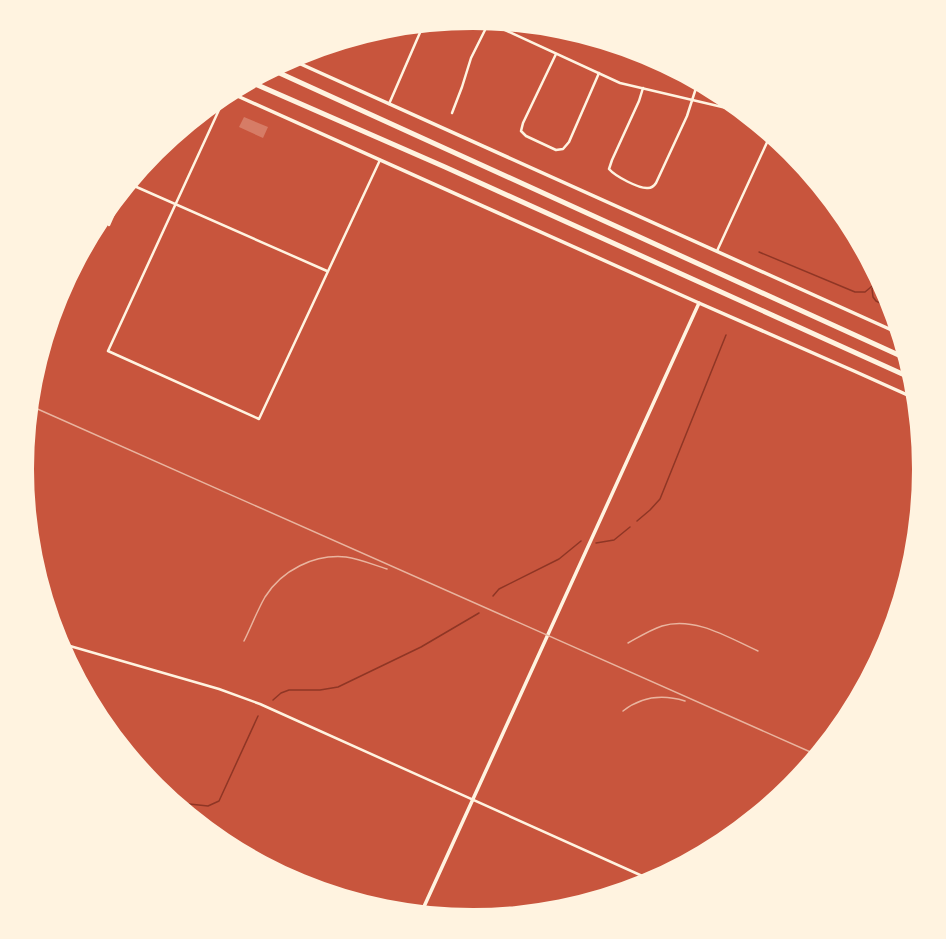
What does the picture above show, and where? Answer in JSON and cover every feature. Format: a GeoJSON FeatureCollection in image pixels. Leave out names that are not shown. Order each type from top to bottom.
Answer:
{"type":"FeatureCollection","features":[{"type":"Feature","properties":{"kind":"highway"},"geometry":{"type":"LineString","coordinates":[[281,74],[898,355]]}},
{"type":"Feature","properties":{"kind":"highway"},"geometry":{"type":"LineString","coordinates":[[259,86],[453,171],[902,374]]}},
{"type":"Feature","properties":{"kind":"street"},"geometry":{"type":"LineString","coordinates":[[452,112],[462,87],[470,58],[485,30]]}},
{"type":"Feature","properties":{"kind":"street"},"geometry":{"type":"LineString","coordinates":[[508,32],[620,83],[720,106]]}},
{"type":"Feature","properties":{"kind":"street"},"geometry":{"type":"LineString","coordinates":[[388,105],[420,34]]}},
{"type":"Feature","properties":{"kind":"street"},"geometry":{"type":"LineString","coordinates":[[556,54],[523,123],[521,131],[526,136],[556,150],[563,149],[569,142],[599,73]]}},
{"type":"Feature","properties":{"kind":"street"},"geometry":{"type":"LineString","coordinates":[[302,65],[388,105],[889,329]]}},
{"type":"Feature","properties":{"kind":"street"},"geometry":{"type":"LineString","coordinates":[[643,88],[639,101],[609,168],[614,174],[643,188],[650,188],[656,184],[687,116],[695,91]]}},
{"type":"Feature","properties":{"kind":"street"},"geometry":{"type":"LineString","coordinates":[[240,97],[699,304],[906,394]]}},
{"type":"Feature","properties":{"kind":"street"},"geometry":{"type":"LineString","coordinates":[[218,112],[108,352],[259,419],[380,160]]}},
{"type":"Feature","properties":{"kind":"street"},"geometry":{"type":"LineString","coordinates":[[717,251],[767,143]]}},
{"type":"Feature","properties":{"kind":"street"},"geometry":{"type":"LineString","coordinates":[[137,186],[328,271]]}},
{"type":"Feature","properties":{"kind":"street"},"geometry":{"type":"LineString","coordinates":[[109,225],[111,221]]}},
{"type":"Feature","properties":{"kind":"street"},"geometry":{"type":"LineString","coordinates":[[424,906],[699,304]]}},
{"type":"Feature","properties":{"kind":"street"},"geometry":{"type":"LineString","coordinates":[[71,646],[219,689],[260,704],[642,876]]}},
{"type":"Feature","properties":{"kind":"building"},"geometry":{"type":"Polygon","coordinates":[[[244,117],[268,127],[263,138],[239,127],[244,117]]]}},
{"type":"Feature","properties":{"kind":"waterway"},"geometry":{"type":"LineString","coordinates":[[759,252],[855,292],[865,292],[872,286]]}},
{"type":"Feature","properties":{"kind":"waterway"},"geometry":{"type":"LineString","coordinates":[[873,288],[873,297],[880,303]]}},
{"type":"Feature","properties":{"kind":"waterway"},"geometry":{"type":"LineString","coordinates":[[637,521],[660,499],[726,335]]}},
{"type":"Feature","properties":{"kind":"waterway"},"geometry":{"type":"LineString","coordinates":[[596,543],[614,540],[630,527]]}},
{"type":"Feature","properties":{"kind":"waterway"},"geometry":{"type":"LineString","coordinates":[[493,596],[499,589],[559,559],[581,541]]}},
{"type":"Feature","properties":{"kind":"waterway"},"geometry":{"type":"LineString","coordinates":[[273,700],[281,693],[289,690],[320,690],[338,687],[421,647],[479,613]]}},
{"type":"Feature","properties":{"kind":"waterway"},"geometry":{"type":"LineString","coordinates":[[188,804],[208,806],[219,801],[258,716]]}},
{"type":"Feature","properties":{"kind":"railway"},"geometry":{"type":"LineString","coordinates":[[38,409],[809,752]]}},
{"type":"Feature","properties":{"kind":"railway"},"geometry":{"type":"LineString","coordinates":[[244,641],[262,602],[272,587],[280,579],[300,566],[322,558],[346,557],[387,569]]}},
{"type":"Feature","properties":{"kind":"railway"},"geometry":{"type":"LineString","coordinates":[[628,643],[662,626],[687,624],[712,630],[758,651]]}},
{"type":"Feature","properties":{"kind":"railway"},"geometry":{"type":"LineString","coordinates":[[623,711],[645,699],[660,697],[685,701]]}}]}
